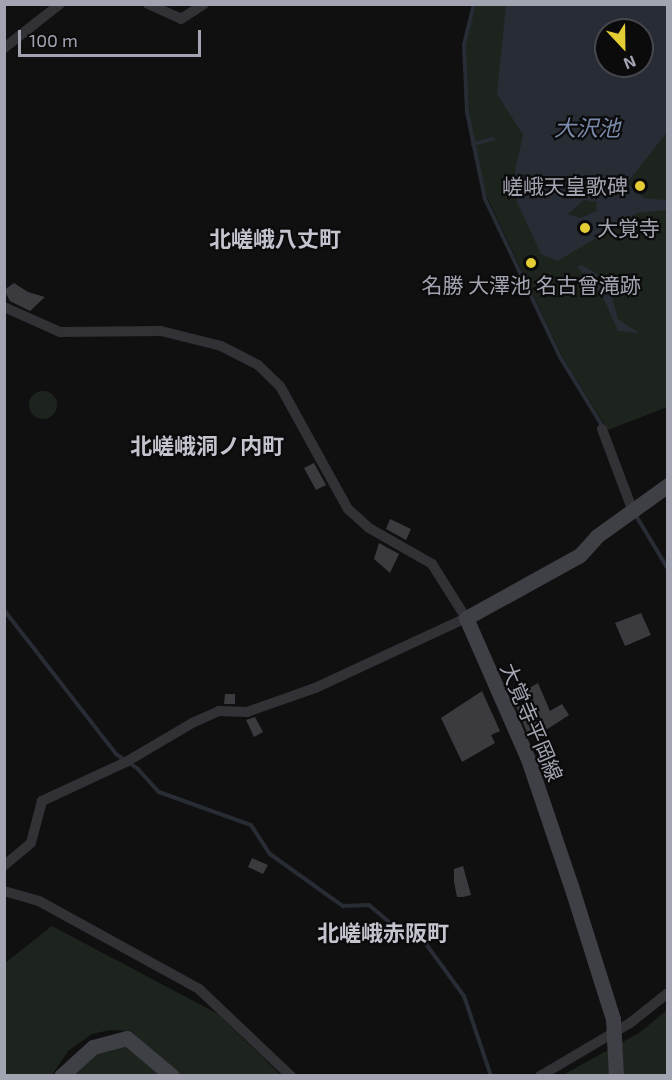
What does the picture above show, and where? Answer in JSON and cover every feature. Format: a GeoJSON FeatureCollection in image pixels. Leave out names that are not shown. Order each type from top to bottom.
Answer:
{"type":"FeatureCollection","features":[{"type":"Feature","properties":{"kind":"main road"},"geometry":{"type":"LineString","coordinates":[[466,618],[580,555],[632,510],[668,485]]}},
{"type":"Feature","properties":{"kind":"main road","name":"大覚寺平岡線"},"geometry":{"type":"LineString","coordinates":[[466,618],[528,759],[613,1020],[616,1076]]}},
{"type":"Feature","properties":{"kind":"main road"},"geometry":{"type":"LineString","coordinates":[[61,1076],[93,1047],[127,1038],[172,1076]]}},
{"type":"Feature","properties":{"kind":"street"},"geometry":{"type":"LineString","coordinates":[[4,48],[60,4]]}},
{"type":"Feature","properties":{"kind":"street"},"geometry":{"type":"LineString","coordinates":[[148,4],[181,19],[204,4]]}},
{"type":"Feature","properties":{"kind":"street"},"geometry":{"type":"LineString","coordinates":[[4,307],[60,332],[160,331],[221,346],[258,365],[280,386],[348,509],[369,528],[432,564],[466,618],[306,692],[194,722],[126,762],[42,801],[31,843],[4,866]]}},
{"type":"Feature","properties":{"kind":"street"},"geometry":{"type":"LineString","coordinates":[[602,429],[632,510]]}},
{"type":"Feature","properties":{"kind":"street"},"geometry":{"type":"LineString","coordinates":[[4,891],[39,901],[199,989],[291,1076]]}},
{"type":"Feature","properties":{"kind":"street"},"geometry":{"type":"LineString","coordinates":[[540,1076],[612,1034],[668,993]]}},
{"type":"Feature","properties":{"kind":"shaded area","name":"大覚寺"},"geometry":{"type":"Polygon","coordinates":[[[476,5],[667,5],[667,407],[608,430],[563,358],[486,195],[470,122],[465,45],[476,5]]]}},
{"type":"Feature","properties":{"kind":"shaded area"},"geometry":{"type":"Polygon","coordinates":[[[43,391],[53,395],[57,405],[53,415],[43,419],[33,415],[29,405],[33,395],[43,391]]]}},
{"type":"Feature","properties":{"kind":"shaded area"},"geometry":{"type":"Polygon","coordinates":[[[52,926],[218,1014],[281,1075],[180,1075],[131,1031],[110,1030],[92,1034],[68,1051],[52,1075],[5,1076],[5,963],[52,926]]]}},
{"type":"Feature","properties":{"kind":"shaded area"},"geometry":{"type":"Polygon","coordinates":[[[667,1010],[667,1075],[561,1076],[639,1033],[667,1010]]]}},
{"type":"Feature","properties":{"kind":"shaded area"},"geometry":{"type":"Polygon","coordinates":[[[127,1044],[164,1076],[68,1076],[94,1053],[127,1044]]]}},
{"type":"Feature","properties":{"kind":"water","name":"大沢池"},"geometry":{"type":"Polygon","coordinates":[[[506,5],[667,5],[667,132],[627,183],[644,198],[667,200],[667,210],[637,213],[558,261],[541,254],[517,202],[515,171],[523,135],[497,94],[506,5]],[[584,200],[568,214],[580,218],[596,211],[597,202],[584,200]]]}},
{"type":"Feature","properties":{"kind":"water"},"geometry":{"type":"Polygon","coordinates":[[[582,265],[607,280],[618,319],[639,333],[618,331],[602,295],[577,267],[582,265]]]}},
{"type":"Feature","properties":{"kind":"building"},"geometry":{"type":"Polygon","coordinates":[[[14,283],[28,292],[45,297],[30,311],[10,301],[4,290],[14,283]]]}},
{"type":"Feature","properties":{"kind":"building"},"geometry":{"type":"Polygon","coordinates":[[[314,463],[326,485],[316,490],[304,468],[314,463]]]}},
{"type":"Feature","properties":{"kind":"building"},"geometry":{"type":"Polygon","coordinates":[[[390,519],[411,529],[406,540],[386,529],[390,519]]]}},
{"type":"Feature","properties":{"kind":"building"},"geometry":{"type":"Polygon","coordinates":[[[379,543],[399,554],[390,573],[374,559],[379,543]]]}},
{"type":"Feature","properties":{"kind":"building"},"geometry":{"type":"Polygon","coordinates":[[[641,613],[651,635],[625,646],[615,623],[641,613]]]}},
{"type":"Feature","properties":{"kind":"building"},"geometry":{"type":"Polygon","coordinates":[[[538,683],[550,711],[562,704],[569,715],[543,732],[540,726],[527,732],[516,707],[526,702],[526,690],[538,683]]]}},
{"type":"Feature","properties":{"kind":"building"},"geometry":{"type":"Polygon","coordinates":[[[482,691],[500,731],[491,735],[495,743],[462,762],[441,718],[482,691]]]}},
{"type":"Feature","properties":{"kind":"building"},"geometry":{"type":"Polygon","coordinates":[[[225,694],[235,694],[235,704],[224,704],[225,694]]]}},
{"type":"Feature","properties":{"kind":"building"},"geometry":{"type":"Polygon","coordinates":[[[255,717],[263,732],[254,737],[246,720],[255,717]]]}},
{"type":"Feature","properties":{"kind":"building"},"geometry":{"type":"Polygon","coordinates":[[[252,858],[268,865],[263,874],[248,867],[252,858]]]}},
{"type":"Feature","properties":{"kind":"building"},"geometry":{"type":"Polygon","coordinates":[[[463,866],[471,895],[457,897],[454,869],[463,866]]]}},
{"type":"Feature","properties":{"kind":"waterway"},"geometry":{"type":"LineString","coordinates":[[474,4],[464,45],[467,112],[485,199],[560,357],[603,427]]}},
{"type":"Feature","properties":{"kind":"waterway"},"geometry":{"type":"LineString","coordinates":[[473,144],[493,139]]}},
{"type":"Feature","properties":{"kind":"waterway"},"geometry":{"type":"LineString","coordinates":[[635,514],[668,569]]}},
{"type":"Feature","properties":{"kind":"waterway"},"geometry":{"type":"LineString","coordinates":[[4,610],[116,754],[138,769],[159,792],[251,825],[270,854],[343,906],[369,905],[398,929],[412,925],[464,996],[491,1076]]}},
{"type":"Feature","properties":{"kind":"place","name":"嵯峨天皇歌碑"},"geometry":{"type":"Point","coordinates":[640,186]}},
{"type":"Feature","properties":{"kind":"place","name":"大覚寺"},"geometry":{"type":"Point","coordinates":[585,228]}},
{"type":"Feature","properties":{"kind":"place","name":"名勝 大澤池 名古曾滝跡"},"geometry":{"type":"Point","coordinates":[531,263]}},
{"type":"Feature","properties":{"kind":"district","name":"北嵯峨八丈町"},"geometry":{"type":"Point","coordinates":[275,239]}},
{"type":"Feature","properties":{"kind":"district","name":"北嵯峨洞ノ内町"},"geometry":{"type":"Point","coordinates":[207,446]}},
{"type":"Feature","properties":{"kind":"district","name":"北嵯峨赤阪町"},"geometry":{"type":"Point","coordinates":[383,933]}}]}
